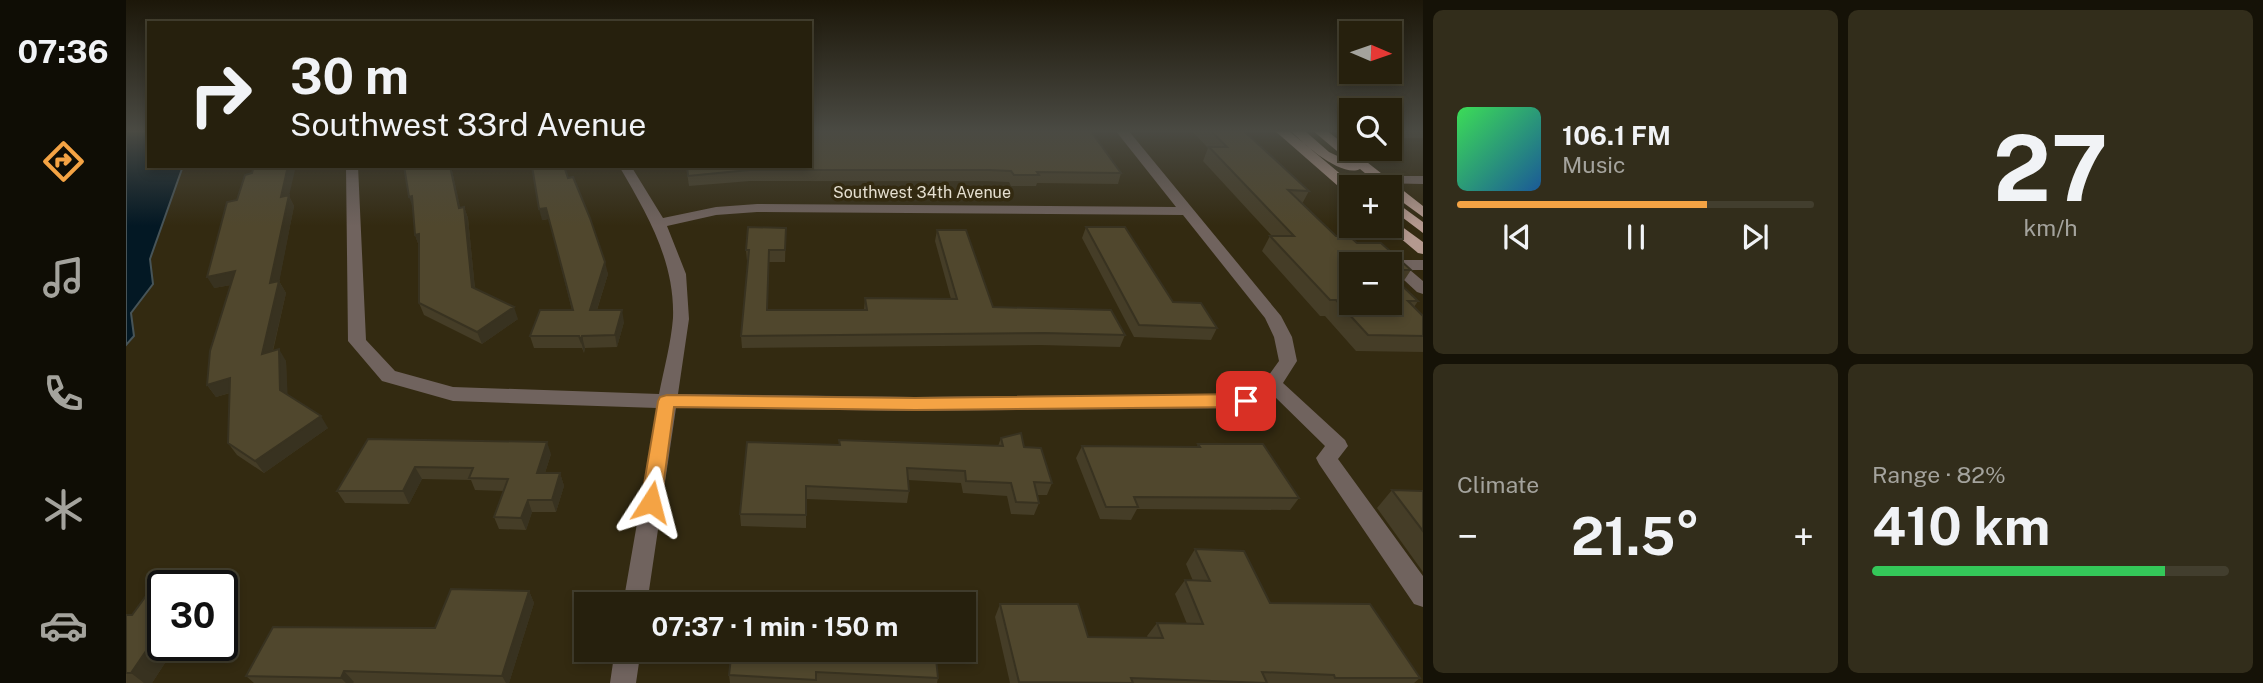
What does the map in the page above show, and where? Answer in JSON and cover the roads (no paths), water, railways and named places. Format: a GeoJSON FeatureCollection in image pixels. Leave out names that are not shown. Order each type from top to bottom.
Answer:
{"type":"FeatureCollection","features":[{"type":"Feature","properties":{"kind":"main road"},"geometry":{"type":"LineString","coordinates":[[1319,162],[1339,178]]}},
{"type":"Feature","properties":{"kind":"main road"},"geometry":{"type":"LineString","coordinates":[[1340,162],[1370,175]]}},
{"type":"Feature","properties":{"kind":"main road"},"geometry":{"type":"LineString","coordinates":[[1358,162],[1375,175]]}},
{"type":"Feature","properties":{"kind":"main road"},"geometry":{"type":"LineString","coordinates":[[1402,196],[1423,213]]}},
{"type":"Feature","properties":{"kind":"main road"},"geometry":{"type":"LineString","coordinates":[[1402,212],[1423,229]]}},
{"type":"Feature","properties":{"kind":"main road"},"geometry":{"type":"LineString","coordinates":[[1402,232],[1423,250]]}},
{"type":"Feature","properties":{"kind":"street"},"geometry":{"type":"LineString","coordinates":[[352,168],[357,341],[388,376],[453,394],[667,401],[915,404],[1246,401],[1273,384],[1288,361],[1283,337],[1273,316],[1147,162]]}},
{"type":"Feature","properties":{"kind":"street"},"geometry":{"type":"LineString","coordinates":[[626,168],[659,223],[678,274],[681,319],[637,592]]}},
{"type":"Feature","properties":{"kind":"street"},"geometry":{"type":"LineString","coordinates":[[1402,180],[1423,180]]}},
{"type":"Feature","properties":{"kind":"street","name":"Southwest 34th Avenue"},"geometry":{"type":"LineString","coordinates":[[659,223],[716,211],[757,208],[1186,211]]}},
{"type":"Feature","properties":{"kind":"street"},"geometry":{"type":"LineString","coordinates":[[1423,265],[1396,265],[1423,289]]}},
{"type":"Feature","properties":{"kind":"street"},"geometry":{"type":"LineString","coordinates":[[1273,384],[1338,446],[1326,458],[1423,596]]}},
{"type":"Feature","properties":{"kind":"street"},"geometry":{"type":"LineString","coordinates":[[623,683],[626,662]]}},
{"type":"Feature","properties":{"kind":"water"},"geometry":{"type":"Polygon","coordinates":[[[126,162],[147,162],[147,168],[182,168],[150,259],[153,284],[131,313],[134,336],[126,345],[126,162]]]}}]}
